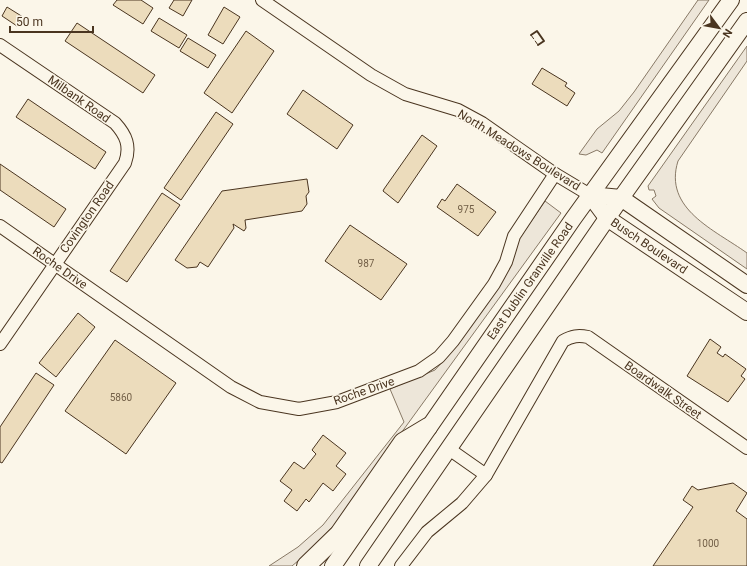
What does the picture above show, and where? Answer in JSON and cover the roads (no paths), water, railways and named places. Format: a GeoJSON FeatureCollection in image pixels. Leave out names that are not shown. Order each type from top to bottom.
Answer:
{"type":"FeatureCollection","features":[{"type":"Feature","properties":{"kind":"highway"},"geometry":{"type":"LineString","coordinates":[[306,566],[339,534],[403,442],[428,427]]}},
{"type":"Feature","properties":{"kind":"main road","name":"East Dublin Granville Road"},"geometry":{"type":"LineString","coordinates":[[333,566],[590,194],[731,0]]}},
{"type":"Feature","properties":{"kind":"main road"},"geometry":{"type":"LineString","coordinates":[[368,566],[607,218],[747,21]]}},
{"type":"Feature","properties":{"kind":"main road","name":"Busch Boulevard"},"geometry":{"type":"LineString","coordinates":[[590,194],[621,198],[747,285]]}},
{"type":"Feature","properties":{"kind":"main road","name":"Busch Boulevard"},"geometry":{"type":"LineString","coordinates":[[590,194],[607,218],[747,312]]}},
{"type":"Feature","properties":{"kind":"street","name":"North Meadows Boulevard"},"geometry":{"type":"LineString","coordinates":[[262,0],[371,75],[405,94],[458,110],[482,123],[555,174],[590,194]]}},
{"type":"Feature","properties":{"kind":"street","name":"Milbank Road"},"geometry":{"type":"LineString","coordinates":[[0,45],[115,124],[124,133],[128,148],[128,155],[121,170]]}},
{"type":"Feature","properties":{"kind":"street","name":"Covington Road"},"geometry":{"type":"LineString","coordinates":[[0,344],[121,170]]}},
{"type":"Feature","properties":{"kind":"street","name":"Roche Drive"},"geometry":{"type":"LineString","coordinates":[[0,226],[231,387],[260,402],[299,408],[337,402],[419,371],[439,357],[453,341],[502,272],[517,231],[555,174]]}},
{"type":"Feature","properties":{"kind":"street","name":"Boardwalk Street"},"geometry":{"type":"LineString","coordinates":[[486,475],[563,341],[578,335],[588,337],[747,448]]}},
{"type":"Feature","properties":{"kind":"street"},"geometry":{"type":"LineString","coordinates":[[401,566],[427,532],[462,504],[486,475],[449,449]]}}]}
